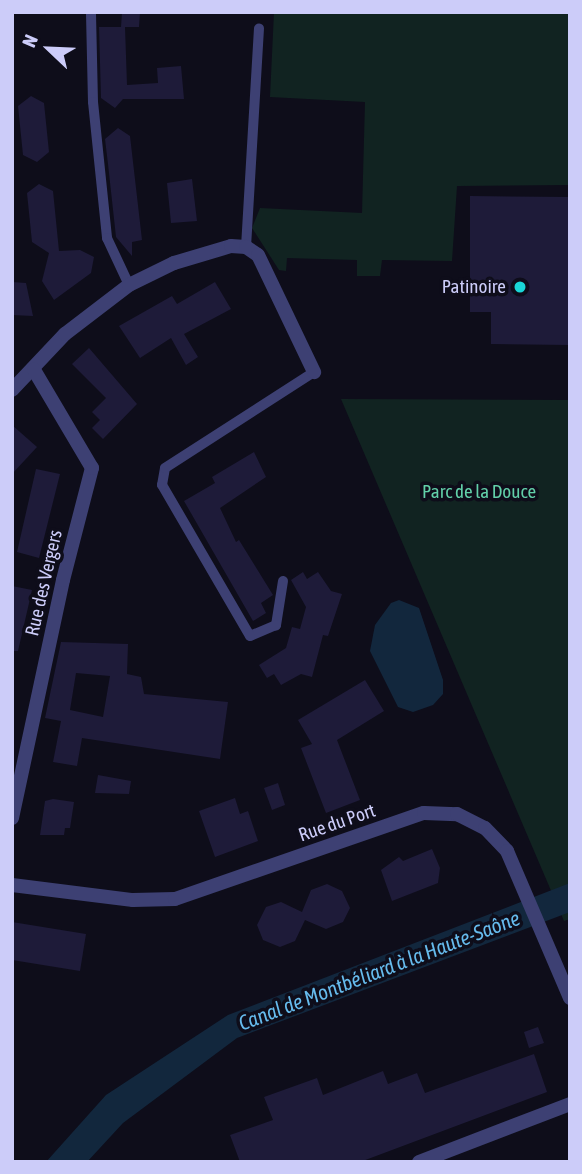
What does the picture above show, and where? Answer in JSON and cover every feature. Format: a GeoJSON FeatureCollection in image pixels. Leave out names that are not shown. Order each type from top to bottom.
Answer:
{"type":"FeatureCollection","features":[{"type":"Feature","properties":{"kind":"street"},"geometry":{"type":"LineString","coordinates":[[12,390],[34,370],[65,334],[129,285],[211,250],[246,247],[258,255],[272,279],[314,372]]}},
{"type":"Feature","properties":{"kind":"street","name":"Rue des Vergers"},"geometry":{"type":"LineString","coordinates":[[12,818],[63,580],[92,468],[34,370]]}},
{"type":"Feature","properties":{"kind":"street","name":"Rue du Port"},"geometry":{"type":"LineString","coordinates":[[12,885],[133,900],[175,899],[424,813],[457,814],[485,828],[507,851],[570,998]]}},
{"type":"Feature","properties":{"kind":"street"},"geometry":{"type":"LineString","coordinates":[[419,1162],[570,1104]]}},
{"type":"Feature","properties":{"kind":"lane"},"geometry":{"type":"LineString","coordinates":[[91,15],[93,102],[107,238],[129,285]]}},
{"type":"Feature","properties":{"kind":"lane"},"geometry":{"type":"LineString","coordinates":[[246,247],[259,28]]}},
{"type":"Feature","properties":{"kind":"lane"},"geometry":{"type":"LineString","coordinates":[[283,581],[276,625],[250,636],[162,485],[165,468],[314,372]]}},
{"type":"Feature","properties":{"kind":"green space"},"geometry":{"type":"Polygon","coordinates":[[[274,12],[570,12],[568,185],[457,186],[452,261],[382,260],[380,276],[357,276],[357,260],[287,258],[286,271],[279,270],[252,228],[260,208],[362,213],[365,102],[270,97],[274,12]]]}},
{"type":"Feature","properties":{"kind":"green space","name":"Parc de la Douce"},"geometry":{"type":"Polygon","coordinates":[[[341,399],[570,400],[570,919],[564,921],[341,399]]]}},
{"type":"Feature","properties":{"kind":"water"},"geometry":{"type":"Polygon","coordinates":[[[399,600],[419,608],[443,680],[443,694],[433,705],[413,712],[398,707],[370,651],[375,625],[391,603],[399,600]]]}},
{"type":"Feature","properties":{"kind":"water","name":"Canal de Montbéliard à la Haute-Saône"},"geometry":{"type":"Polygon","coordinates":[[[570,883],[570,912],[237,1038],[123,1123],[87,1162],[46,1162],[106,1095],[228,1015],[570,883]]]}},
{"type":"Feature","properties":{"kind":"building"},"geometry":{"type":"Polygon","coordinates":[[[122,12],[140,12],[139,27],[125,27],[127,85],[158,83],[157,68],[181,66],[184,99],[123,99],[115,108],[101,98],[99,27],[121,27],[122,12]]]}},
{"type":"Feature","properties":{"kind":"building"},"geometry":{"type":"Polygon","coordinates":[[[31,96],[44,103],[49,152],[37,162],[23,155],[18,106],[31,96]]]}},
{"type":"Feature","properties":{"kind":"building"},"geometry":{"type":"Polygon","coordinates":[[[118,128],[130,136],[142,240],[132,242],[132,256],[116,237],[105,139],[118,128]]]}},
{"type":"Feature","properties":{"kind":"building"},"geometry":{"type":"Polygon","coordinates":[[[192,179],[197,221],[171,223],[167,183],[192,179]]]}},
{"type":"Feature","properties":{"kind":"building"},"geometry":{"type":"Polygon","coordinates":[[[39,184],[53,191],[59,251],[80,250],[94,257],[91,273],[54,300],[42,281],[49,253],[32,242],[27,193],[39,184]]]}},
{"type":"Feature","properties":{"kind":"building","name":"Patinoire"},"geometry":{"type":"Polygon","coordinates":[[[470,196],[570,197],[570,345],[491,344],[491,312],[470,312],[470,196]]]}},
{"type":"Feature","properties":{"kind":"building"},"geometry":{"type":"Polygon","coordinates":[[[12,282],[26,283],[33,316],[12,315],[12,282]]]}},
{"type":"Feature","properties":{"kind":"building"},"geometry":{"type":"Polygon","coordinates":[[[215,282],[231,309],[184,334],[198,357],[186,365],[171,338],[140,358],[119,326],[172,296],[177,304],[215,282]]]}},
{"type":"Feature","properties":{"kind":"building"},"geometry":{"type":"Polygon","coordinates":[[[89,348],[137,404],[103,439],[92,428],[100,420],[92,412],[106,398],[72,364],[89,348]]]}},
{"type":"Feature","properties":{"kind":"building"},"geometry":{"type":"Polygon","coordinates":[[[12,425],[37,447],[12,474],[12,425]]]}},
{"type":"Feature","properties":{"kind":"building"},"geometry":{"type":"Polygon","coordinates":[[[254,452],[266,477],[220,508],[236,542],[239,540],[273,595],[261,603],[266,613],[253,621],[184,501],[215,483],[212,477],[254,452]]]}},
{"type":"Feature","properties":{"kind":"building"},"geometry":{"type":"Polygon","coordinates":[[[36,469],[60,474],[39,558],[17,552],[36,469]]]}},
{"type":"Feature","properties":{"kind":"building"},"geometry":{"type":"Polygon","coordinates":[[[303,572],[307,579],[318,572],[331,591],[342,594],[328,636],[323,635],[312,677],[301,674],[281,685],[274,674],[267,678],[259,665],[286,648],[292,627],[300,629],[306,607],[291,580],[303,572]]]}},
{"type":"Feature","properties":{"kind":"building"},"geometry":{"type":"Polygon","coordinates":[[[12,586],[32,590],[18,651],[12,651],[12,586]]]}},
{"type":"Feature","properties":{"kind":"building"},"geometry":{"type":"Polygon","coordinates":[[[61,642],[128,644],[127,674],[141,677],[144,694],[228,702],[220,759],[82,738],[77,766],[53,762],[61,721],[45,718],[61,642]],[[76,673],[70,710],[103,717],[110,676],[76,673]]]}},
{"type":"Feature","properties":{"kind":"building"},"geometry":{"type":"Polygon","coordinates":[[[365,680],[384,711],[337,740],[360,800],[326,813],[301,748],[312,744],[298,720],[365,680]]]}},
{"type":"Feature","properties":{"kind":"building"},"geometry":{"type":"Polygon","coordinates":[[[98,775],[131,781],[129,794],[95,793],[98,775]]]}},
{"type":"Feature","properties":{"kind":"building"},"geometry":{"type":"Polygon","coordinates":[[[278,783],[285,805],[272,810],[264,788],[278,783]]]}},
{"type":"Feature","properties":{"kind":"building"},"geometry":{"type":"Polygon","coordinates":[[[235,798],[240,814],[248,811],[258,841],[215,857],[199,811],[235,798]]]}},
{"type":"Feature","properties":{"kind":"building"},"geometry":{"type":"Polygon","coordinates":[[[53,799],[74,802],[70,828],[65,828],[64,835],[40,835],[45,801],[53,799]]]}},
{"type":"Feature","properties":{"kind":"building"},"geometry":{"type":"Polygon","coordinates":[[[432,849],[440,868],[438,883],[392,901],[381,870],[399,857],[403,861],[432,849]]]}},
{"type":"Feature","properties":{"kind":"building"},"geometry":{"type":"Polygon","coordinates":[[[327,884],[342,891],[350,908],[343,922],[326,929],[305,920],[295,941],[280,947],[263,940],[257,925],[266,907],[281,902],[302,912],[311,890],[327,884]]]}},
{"type":"Feature","properties":{"kind":"building"},"geometry":{"type":"Polygon","coordinates":[[[12,922],[86,934],[80,971],[12,960],[12,922]]]}},
{"type":"Feature","properties":{"kind":"building"},"geometry":{"type":"Polygon","coordinates":[[[538,1027],[544,1043],[529,1048],[524,1032],[538,1027]]]}},
{"type":"Feature","properties":{"kind":"building"},"geometry":{"type":"Polygon","coordinates":[[[534,1054],[547,1092],[360,1162],[240,1162],[230,1135],[273,1120],[264,1097],[317,1078],[323,1095],[383,1071],[388,1084],[417,1073],[425,1093],[534,1054]]]}},
{"type":"Feature","properties":{"kind":"place","name":"Patinoire"},"geometry":{"type":"Point","coordinates":[520,287]}}]}
